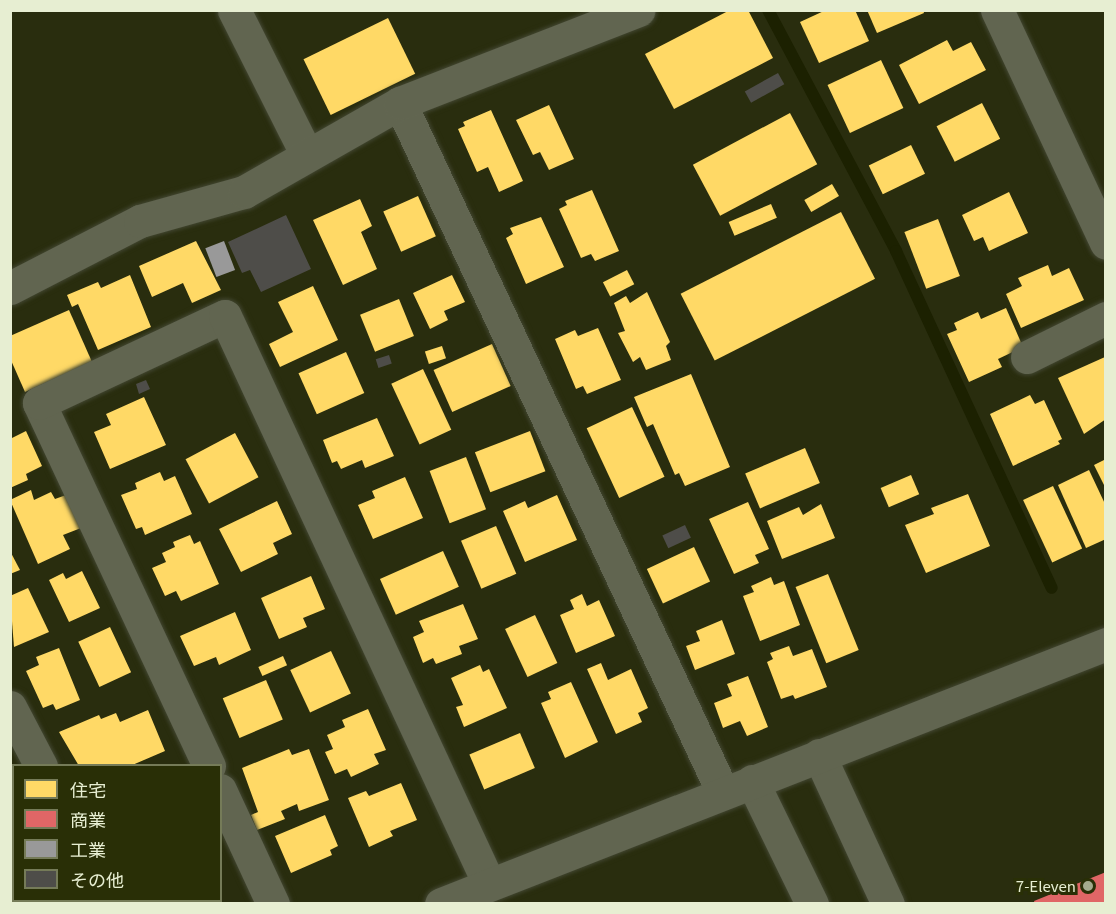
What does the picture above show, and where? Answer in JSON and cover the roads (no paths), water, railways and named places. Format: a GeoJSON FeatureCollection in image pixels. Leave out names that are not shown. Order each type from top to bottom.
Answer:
{"type":"FeatureCollection","features":[{"type":"Feature","properties":{"kind":"street"},"geometry":{"type":"LineString","coordinates":[[234,10],[307,155]]}},
{"type":"Feature","properties":{"kind":"street"},"geometry":{"type":"LineString","coordinates":[[10,288],[141,220],[244,192],[400,103],[638,10]]}},
{"type":"Feature","properties":{"kind":"street"},"geometry":{"type":"LineString","coordinates":[[997,10],[1106,243]]}},
{"type":"Feature","properties":{"kind":"street"},"geometry":{"type":"LineString","coordinates":[[400,103],[737,787],[812,903]]}},
{"type":"Feature","properties":{"kind":"street"},"geometry":{"type":"LineString","coordinates":[[209,764],[39,403],[225,316],[481,893]]}},
{"type":"Feature","properties":{"kind":"street"},"geometry":{"type":"LineString","coordinates":[[1027,357],[1106,318]]}},
{"type":"Feature","properties":{"kind":"street"},"geometry":{"type":"LineString","coordinates":[[441,903],[481,893],[737,787],[1106,644]]}},
{"type":"Feature","properties":{"kind":"street"},"geometry":{"type":"LineString","coordinates":[[10,707],[40,764]]}},
{"type":"Feature","properties":{"kind":"street"},"geometry":{"type":"LineString","coordinates":[[819,755],[888,903]]}},
{"type":"Feature","properties":{"kind":"street"},"geometry":{"type":"LineString","coordinates":[[222,794],[273,903]]}},
{"type":"Feature","properties":{"kind":"waterway"},"geometry":{"type":"LineString","coordinates":[[768,10],[896,251],[1052,588]]}},
{"type":"Feature","properties":{"kind":"place","name":"7-Eleven"},"geometry":{"type":"Point","coordinates":[1088,886]}}]}
